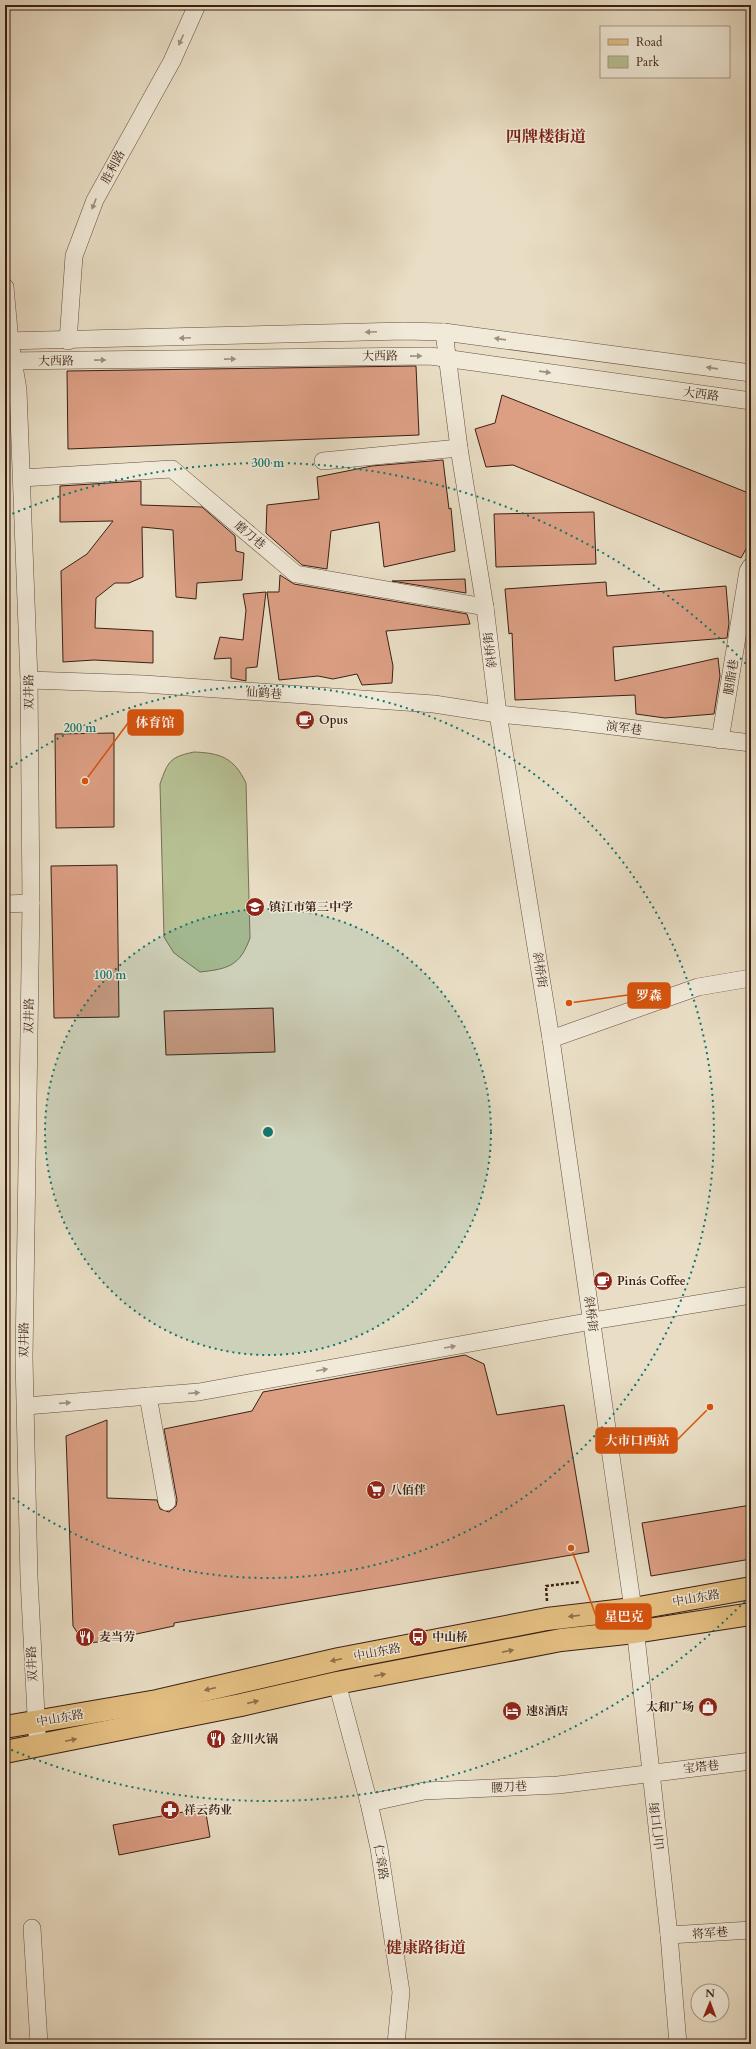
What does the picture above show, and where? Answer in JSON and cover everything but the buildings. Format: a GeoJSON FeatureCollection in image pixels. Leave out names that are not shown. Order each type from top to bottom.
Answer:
{"type":"FeatureCollection","features":[{"type":"Feature","properties":{"kind":"main road","name":"中山东路"},"geometry":{"type":"LineString","coordinates":[[5,1727],[157,1701],[339,1659],[540,1621],[633,1609],[751,1588]]}},
{"type":"Feature","properties":{"kind":"main road","name":"中山东路"},"geometry":{"type":"LineString","coordinates":[[5,1752],[241,1705],[337,1683],[561,1640],[635,1632],[751,1614]]}},
{"type":"Feature","properties":{"kind":"street","name":"胜利路"},"geometry":{"type":"LineString","coordinates":[[68,341],[74,256],[95,200],[172,61],[197,5]]}},
{"type":"Feature","properties":{"kind":"street","name":"双井路"},"geometry":{"type":"LineString","coordinates":[[5,286],[9,361],[18,390],[29,680],[31,903],[24,1358],[29,1578],[35,1722],[38,1746]]}},
{"type":"Feature","properties":{"kind":"street","name":"大西路"},"geometry":{"type":"LineString","coordinates":[[8,342],[404,331],[444,332],[751,373]]}},
{"type":"Feature","properties":{"kind":"street","name":"斜桥街"},"geometry":{"type":"LineString","coordinates":[[444,332],[459,448],[485,607],[498,714],[551,1039],[633,1609]]}},
{"type":"Feature","properties":{"kind":"street","name":"大西路"},"geometry":{"type":"LineString","coordinates":[[9,361],[430,356],[751,401]]}},
{"type":"Feature","properties":{"kind":"street"},"geometry":{"type":"LineString","coordinates":[[323,461],[459,448]]}},
{"type":"Feature","properties":{"kind":"street","name":"磨刀巷"},"geometry":{"type":"LineString","coordinates":[[22,478],[172,468],[296,574],[485,607]]}},
{"type":"Feature","properties":{"kind":"street","name":"胭脂巷"},"geometry":{"type":"LineString","coordinates":[[720,740],[748,570],[751,566]]}},
{"type":"Feature","properties":{"kind":"street","name":"仙鹤巷"},"geometry":{"type":"LineString","coordinates":[[29,680],[144,684],[434,704],[498,714]]}},
{"type":"Feature","properties":{"kind":"street","name":"演军巷"},"geometry":{"type":"LineString","coordinates":[[498,714],[571,721],[751,743]]}},
{"type":"Feature","properties":{"kind":"street"},"geometry":{"type":"LineString","coordinates":[[5,904],[31,903]]}},
{"type":"Feature","properties":{"kind":"street"},"geometry":{"type":"LineString","coordinates":[[551,1039],[698,987],[751,978]]}},
{"type":"Feature","properties":{"kind":"street"},"geometry":{"type":"LineString","coordinates":[[26,1406],[199,1392],[592,1321],[751,1295]]}},
{"type":"Feature","properties":{"kind":"street"},"geometry":{"type":"LineString","coordinates":[[148,1396],[166,1502]]}},
{"type":"Feature","properties":{"kind":"street","name":"山门口街"},"geometry":{"type":"LineString","coordinates":[[633,1609],[645,1707],[650,1772],[669,1936],[678,2044]]}},
{"type":"Feature","properties":{"kind":"street","name":"仁章路"},"geometry":{"type":"LineString","coordinates":[[337,1683],[369,1803],[379,1848],[401,1992],[396,2044]]}},
{"type":"Feature","properties":{"kind":"street","name":"宝塔巷"},"geometry":{"type":"LineString","coordinates":[[650,1772],[751,1761]]}},
{"type":"Feature","properties":{"kind":"street","name":"腰刀巷"},"geometry":{"type":"LineString","coordinates":[[369,1803],[424,1791],[558,1785],[650,1772]]}},
{"type":"Feature","properties":{"kind":"street"},"geometry":{"type":"LineString","coordinates":[[32,1928],[39,2044]]}},
{"type":"Feature","properties":{"kind":"street","name":"将军巷"},"geometry":{"type":"LineString","coordinates":[[669,1936],[751,1930]]}},
{"type":"Feature","properties":{"kind":"path"},"geometry":{"type":"LineString","coordinates":[[546,1586],[579,1582]]}},
{"type":"Feature","properties":{"kind":"green space"},"geometry":{"type":"Polygon","coordinates":[[[194,752],[212,754],[226,758],[237,768],[246,783],[250,938],[242,955],[232,964],[218,969],[200,972],[174,953],[164,937],[160,784],[165,770],[171,761],[180,756],[194,752]]]}},
{"type":"Feature","properties":{"kind":"green space"},"geometry":{"type":"Polygon","coordinates":[[[5,930],[9,930],[7,1389],[5,1447],[5,930]]]}},
{"type":"Feature","properties":{"kind":"place","name":"Opus"},"geometry":{"type":"Point","coordinates":[305,720]}},
{"type":"Feature","properties":{"kind":"place","name":"体育馆"},"geometry":{"type":"Point","coordinates":[85,781]}},
{"type":"Feature","properties":{"kind":"place","name":"镇江市第三中学"},"geometry":{"type":"Point","coordinates":[255,907]}},
{"type":"Feature","properties":{"kind":"place","name":"罗森"},"geometry":{"type":"Point","coordinates":[569,1003]}},
{"type":"Feature","properties":{"kind":"place","name":"Pinás Coffee"},"geometry":{"type":"Point","coordinates":[603,1281]}},
{"type":"Feature","properties":{"kind":"place","name":"大市口西站"},"geometry":{"type":"Point","coordinates":[710,1407]}},
{"type":"Feature","properties":{"kind":"place","name":"八佰伴"},"geometry":{"type":"Point","coordinates":[376,1490]}},
{"type":"Feature","properties":{"kind":"place","name":"星巴克"},"geometry":{"type":"Point","coordinates":[571,1548]}},
{"type":"Feature","properties":{"kind":"place","name":"麦当劳"},"geometry":{"type":"Point","coordinates":[85,1637]}},
{"type":"Feature","properties":{"kind":"place","name":"中山桥"},"geometry":{"type":"Point","coordinates":[418,1637]}},
{"type":"Feature","properties":{"kind":"place","name":"太和广场"},"geometry":{"type":"Point","coordinates":[708,1707]}},
{"type":"Feature","properties":{"kind":"place","name":"速8酒店"},"geometry":{"type":"Point","coordinates":[512,1711]}},
{"type":"Feature","properties":{"kind":"place","name":"金川火锅"},"geometry":{"type":"Point","coordinates":[216,1739]}},
{"type":"Feature","properties":{"kind":"place","name":"祥云药业"},"geometry":{"type":"Point","coordinates":[170,1810]}},
{"type":"Feature","properties":{"kind":"district","name":"四牌楼街道"},"geometry":{"type":"Point","coordinates":[546,137]}},
{"type":"Feature","properties":{"kind":"district","name":"健康路街道"},"geometry":{"type":"Point","coordinates":[426,1948]}}]}
